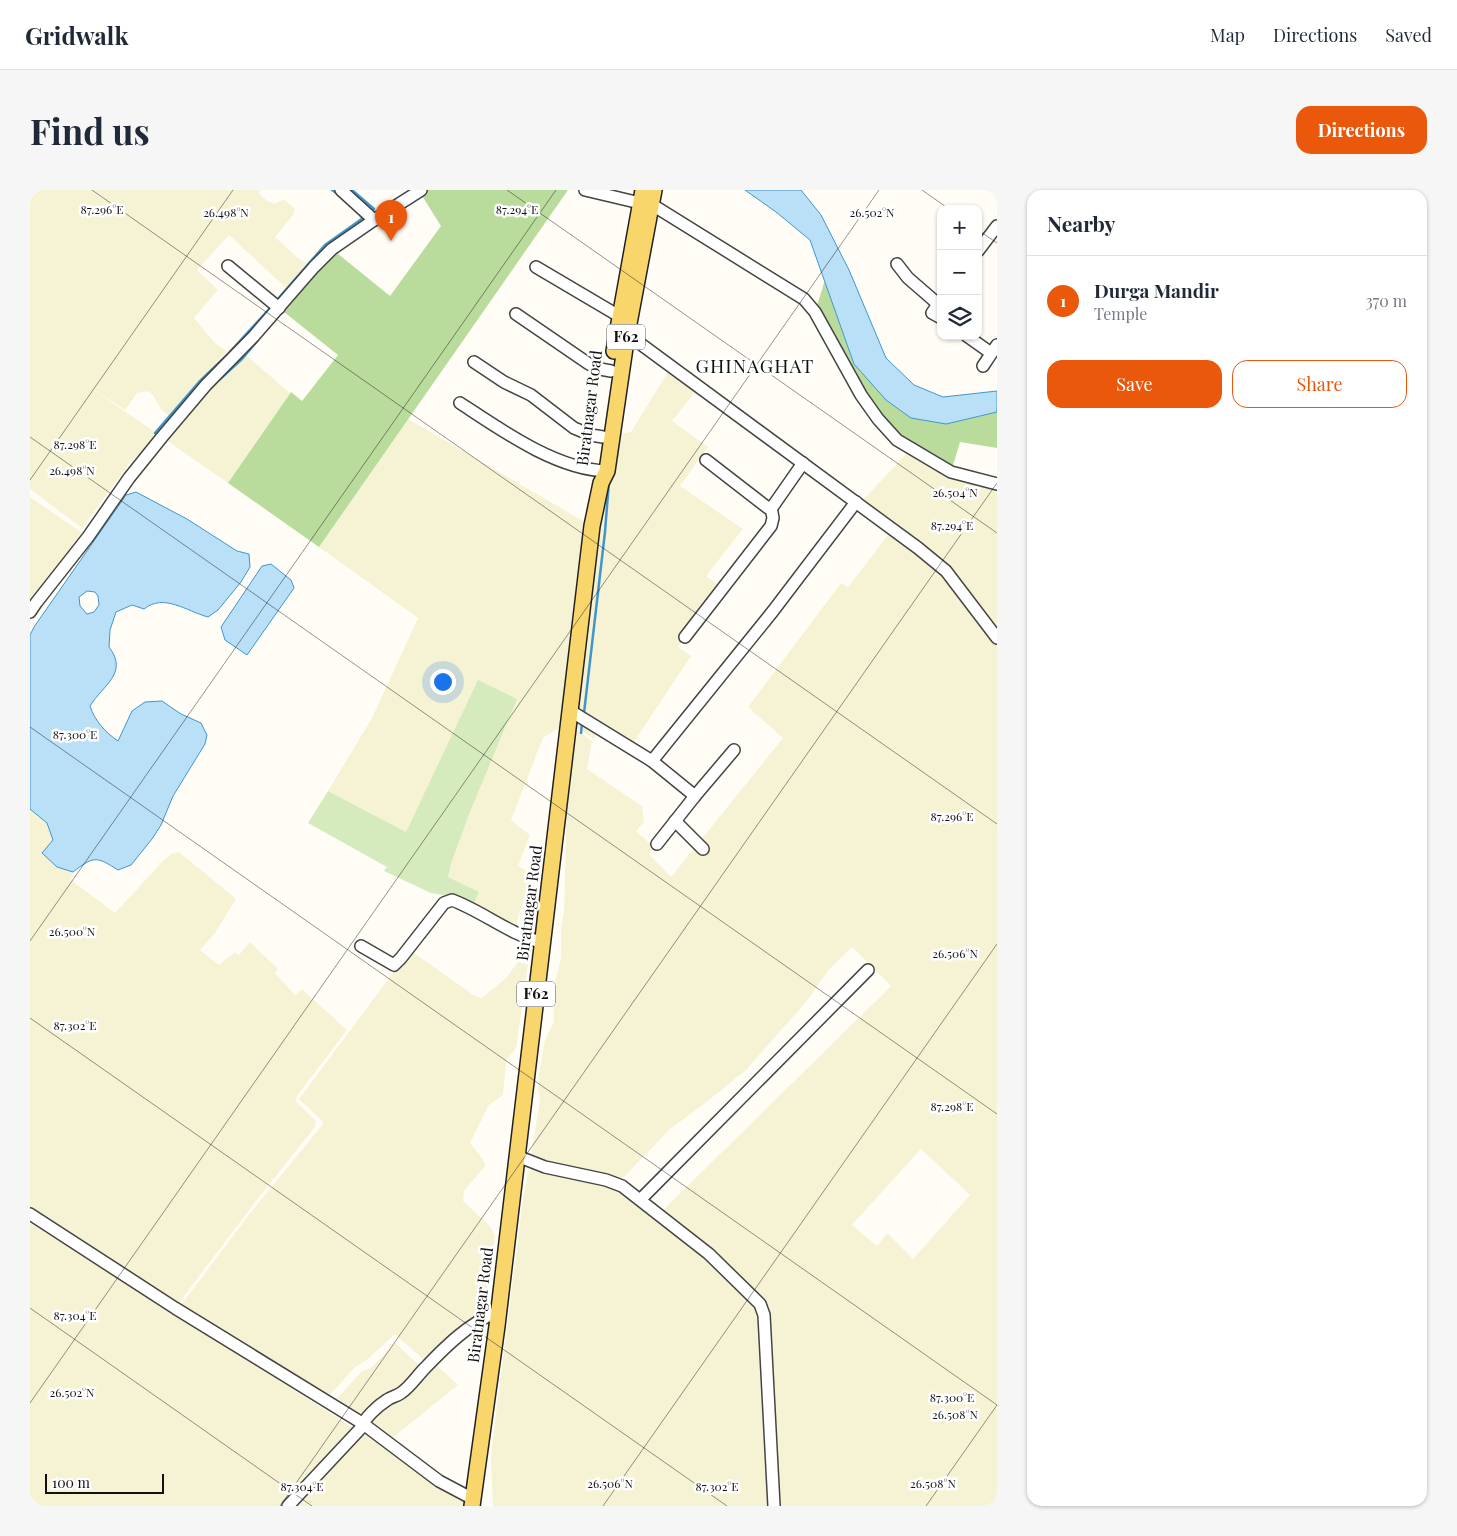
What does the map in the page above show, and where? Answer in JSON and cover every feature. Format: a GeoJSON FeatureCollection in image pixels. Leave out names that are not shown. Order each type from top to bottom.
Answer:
{"type":"FeatureCollection","features":[{"type":"Feature","properties":{"kind":"main road","name":"Biratnagar Road"},"geometry":{"type":"LineString","coordinates":[[601,475],[603,437],[612,371],[647,197]]}},
{"type":"Feature","properties":{"kind":"main road","name":"Biratnagar Road"},"geometry":{"type":"LineString","coordinates":[[473,1502],[517,1156],[592,526],[601,475],[621,326]]}},
{"type":"Feature","properties":{"kind":"street"},"geometry":{"type":"LineString","coordinates":[[341,190],[374,220]]}},
{"type":"Feature","properties":{"kind":"street"},"geometry":{"type":"LineString","coordinates":[[30,612],[88,537],[129,478],[206,385],[332,249],[421,190]]}},
{"type":"Feature","properties":{"kind":"street"},"geometry":{"type":"LineString","coordinates":[[585,190],[647,197],[804,299],[815,312],[861,395],[878,419],[897,440],[951,472],[997,484]]}},
{"type":"Feature","properties":{"kind":"street"},"geometry":{"type":"LineString","coordinates":[[979,250],[997,226]]}},
{"type":"Feature","properties":{"kind":"street"},"geometry":{"type":"LineString","coordinates":[[896,264],[908,278],[937,300]]}},
{"type":"Feature","properties":{"kind":"street"},"geometry":{"type":"LineString","coordinates":[[228,266],[278,308]]}},
{"type":"Feature","properties":{"kind":"street"},"geometry":{"type":"LineString","coordinates":[[536,267],[621,326],[946,571],[997,638]]}},
{"type":"Feature","properties":{"kind":"street"},"geometry":{"type":"LineString","coordinates":[[937,305],[932,312],[937,315]]}},
{"type":"Feature","properties":{"kind":"street"},"geometry":{"type":"LineString","coordinates":[[516,314],[589,364],[600,369],[612,371]]}},
{"type":"Feature","properties":{"kind":"street"},"geometry":{"type":"LineString","coordinates":[[975,340],[994,349],[983,366]]}},
{"type":"Feature","properties":{"kind":"street"},"geometry":{"type":"LineString","coordinates":[[474,362],[504,382],[531,395],[574,428],[591,435],[603,437]]}},
{"type":"Feature","properties":{"kind":"street"},"geometry":{"type":"LineString","coordinates":[[460,403],[504,432],[542,452],[601,475]]}},
{"type":"Feature","properties":{"kind":"street"},"geometry":{"type":"LineString","coordinates":[[706,460],[767,507],[771,508]]}},
{"type":"Feature","properties":{"kind":"street"},"geometry":{"type":"LineString","coordinates":[[685,637],[771,526],[773,518],[771,508],[803,463]]}},
{"type":"Feature","properties":{"kind":"street"},"geometry":{"type":"LineString","coordinates":[[652,761],[856,502]]}},
{"type":"Feature","properties":{"kind":"street"},"geometry":{"type":"LineString","coordinates":[[569,710],[652,761],[695,796]]}},
{"type":"Feature","properties":{"kind":"street"},"geometry":{"type":"LineString","coordinates":[[657,844],[734,750]]}},
{"type":"Feature","properties":{"kind":"street"},"geometry":{"type":"LineString","coordinates":[[675,821],[703,849]]}},
{"type":"Feature","properties":{"kind":"street"},"geometry":{"type":"LineString","coordinates":[[362,946],[394,964],[401,958],[444,903],[452,900],[492,918],[528,939],[542,942]]}},
{"type":"Feature","properties":{"kind":"street"},"geometry":{"type":"LineString","coordinates":[[641,1199],[868,970]]}},
{"type":"Feature","properties":{"kind":"street"},"geometry":{"type":"LineString","coordinates":[[517,1156],[545,1167],[606,1180],[622,1186],[709,1254],[760,1304],[764,1315],[774,1506]]}},
{"type":"Feature","properties":{"kind":"street"},"geometry":{"type":"LineString","coordinates":[[30,1214],[191,1318],[362,1423],[439,1481],[473,1502]]}},
{"type":"Feature","properties":{"kind":"street"},"geometry":{"type":"LineString","coordinates":[[288,1506],[362,1428],[362,1423],[387,1400],[402,1392],[463,1333],[483,1318],[497,1312]]}},
{"type":"Feature","properties":{"kind":"shaded area"},"geometry":{"type":"Polygon","coordinates":[[[30,190],[260,190],[259,193],[267,201],[275,204],[285,200],[295,209],[293,215],[275,237],[299,259],[307,263],[286,288],[229,235],[197,270],[218,290],[194,318],[216,344],[227,351],[169,416],[161,409],[153,395],[148,391],[137,393],[125,410],[91,388],[162,437],[132,460],[82,528],[30,489],[30,190]]]}},
{"type":"Feature","properties":{"kind":"shaded area"},"geometry":{"type":"Polygon","coordinates":[[[246,355],[290,393],[228,483],[166,440],[209,390],[246,355]]]}},
{"type":"Feature","properties":{"kind":"shaded area"},"geometry":{"type":"Polygon","coordinates":[[[671,367],[699,387],[672,421],[708,447],[680,486],[743,529],[706,576],[723,588],[678,647],[691,656],[630,748],[597,727],[594,739],[568,722],[543,738],[511,820],[530,835],[518,866],[531,873],[514,932],[472,908],[479,892],[448,877],[470,812],[516,699],[439,763],[406,832],[328,791],[372,718],[418,618],[319,547],[408,419],[592,526],[600,482],[603,437],[631,432],[671,367]]]}},
{"type":"Feature","properties":{"kind":"shaded area"},"geometry":{"type":"Polygon","coordinates":[[[911,449],[928,460],[997,484],[997,1506],[779,1506],[767,1309],[662,1211],[891,986],[852,947],[828,971],[806,1002],[746,1070],[670,1129],[623,1178],[548,1162],[531,1155],[540,1100],[538,1089],[539,1074],[545,1040],[554,1022],[553,990],[561,958],[569,724],[592,741],[587,769],[642,806],[644,822],[636,831],[654,847],[649,854],[671,877],[783,738],[748,707],[841,583],[848,587],[892,530],[859,504],[911,449]],[[921,1149],[852,1225],[877,1246],[887,1233],[913,1259],[970,1195],[921,1149]]]}},
{"type":"Feature","properties":{"kind":"shaded area"},"geometry":{"type":"Polygon","coordinates":[[[30,497],[88,537],[30,615],[30,497]]]}},
{"type":"Feature","properties":{"kind":"shaded area"},"geometry":{"type":"Polygon","coordinates":[[[30,809],[47,823],[53,840],[42,853],[57,867],[73,872],[71,880],[115,913],[162,862],[171,854],[179,852],[236,899],[215,933],[200,950],[219,965],[235,952],[239,955],[250,942],[278,969],[275,973],[295,995],[302,989],[347,1030],[297,1096],[296,1102],[316,1121],[315,1127],[175,1308],[30,1214],[30,809]]]}},
{"type":"Feature","properties":{"kind":"shaded area"},"geometry":{"type":"Polygon","coordinates":[[[410,950],[475,996],[482,998],[506,978],[518,962],[528,965],[516,1048],[506,1061],[503,1095],[489,1105],[470,1143],[486,1165],[464,1191],[463,1201],[490,1226],[495,1236],[489,1280],[483,1306],[475,1316],[426,1362],[395,1334],[368,1359],[354,1368],[328,1397],[181,1305],[251,1212],[324,1123],[299,1099],[410,950]]]}},
{"type":"Feature","properties":{"kind":"shaded area"},"geometry":{"type":"Polygon","coordinates":[[[533,1168],[617,1187],[709,1258],[754,1304],[759,1326],[770,1506],[493,1506],[492,1446],[523,1199],[528,1173],[533,1168]]]}},
{"type":"Feature","properties":{"kind":"shaded area"},"geometry":{"type":"Polygon","coordinates":[[[30,1223],[266,1371],[354,1429],[283,1506],[30,1506],[30,1223]]]}},
{"type":"Feature","properties":{"kind":"shaded area"},"geometry":{"type":"Polygon","coordinates":[[[395,1343],[420,1366],[399,1389],[362,1418],[334,1402],[362,1371],[372,1367],[395,1343]]]}},
{"type":"Feature","properties":{"kind":"shaded area"},"geometry":{"type":"Polygon","coordinates":[[[434,1363],[458,1385],[391,1439],[367,1422],[434,1363]]]}},
{"type":"Feature","properties":{"kind":"shaded area"},"geometry":{"type":"Polygon","coordinates":[[[366,1433],[464,1502],[463,1506],[293,1506],[360,1434],[366,1433]]]}},
{"type":"Feature","properties":{"kind":"green space"},"geometry":{"type":"Polygon","coordinates":[[[568,190],[319,547],[228,483],[291,392],[302,401],[338,355],[279,308],[332,249],[390,296],[441,226],[419,191],[568,190]]]}},
{"type":"Feature","properties":{"kind":"green space"},"geometry":{"type":"Polygon","coordinates":[[[825,280],[854,364],[946,424],[997,412],[997,448],[960,442],[951,472],[928,460],[878,419],[815,312],[825,280]]]}},
{"type":"Feature","properties":{"kind":"green space"},"geometry":{"type":"Polygon","coordinates":[[[478,680],[517,699],[470,812],[448,877],[479,892],[472,908],[449,896],[431,893],[384,871],[387,867],[308,823],[328,791],[406,832],[478,680]]]}},
{"type":"Feature","properties":{"kind":"water"},"geometry":{"type":"Polygon","coordinates":[[[745,190],[801,190],[821,215],[849,270],[886,358],[914,385],[943,397],[997,391],[997,412],[946,424],[911,418],[886,400],[854,364],[810,240],[745,190]]]}},
{"type":"Feature","properties":{"kind":"water"},"geometry":{"type":"Polygon","coordinates":[[[136,492],[187,519],[237,551],[249,554],[250,567],[241,582],[218,610],[208,617],[167,603],[159,603],[144,609],[132,605],[116,612],[110,630],[109,647],[116,664],[115,672],[90,706],[98,721],[118,741],[132,711],[145,702],[162,701],[181,714],[201,723],[207,735],[205,744],[173,796],[161,825],[131,865],[118,870],[105,862],[95,860],[86,863],[73,872],[57,867],[42,853],[53,840],[47,823],[30,809],[30,635],[126,495],[136,492]],[[87,591],[79,597],[80,606],[87,614],[94,612],[99,605],[98,596],[95,592],[87,591]]]}},
{"type":"Feature","properties":{"kind":"water"},"geometry":{"type":"Polygon","coordinates":[[[271,564],[291,580],[294,588],[247,655],[225,640],[221,627],[262,566],[271,564]]]}},
{"type":"Feature","properties":{"kind":"waterway"},"geometry":{"type":"LineString","coordinates":[[332,190],[338,194]]}},
{"type":"Feature","properties":{"kind":"waterway"},"geometry":{"type":"LineString","coordinates":[[352,190],[374,209]]}},
{"type":"Feature","properties":{"kind":"waterway"},"geometry":{"type":"LineString","coordinates":[[277,300],[325,245],[363,218],[360,215]]}},
{"type":"Feature","properties":{"kind":"waterway"},"geometry":{"type":"LineString","coordinates":[[155,433],[199,382],[227,355],[271,307]]}},
{"type":"Feature","properties":{"kind":"waterway"},"geometry":{"type":"LineString","coordinates":[[220,379],[242,359],[258,340]]}},
{"type":"Feature","properties":{"kind":"waterway"},"geometry":{"type":"LineString","coordinates":[[584,713],[609,481]]}},
{"type":"Feature","properties":{"kind":"waterway"},"geometry":{"type":"LineString","coordinates":[[581,733],[582,724]]}},
{"type":"Feature","properties":{"kind":"place","name":"Durga Mandir"},"geometry":{"type":"Point","coordinates":[391,241]}},
{"type":"Feature","properties":{"kind":"district","name":"GHINAGHAT"},"geometry":{"type":"Point","coordinates":[755,366]}}]}
